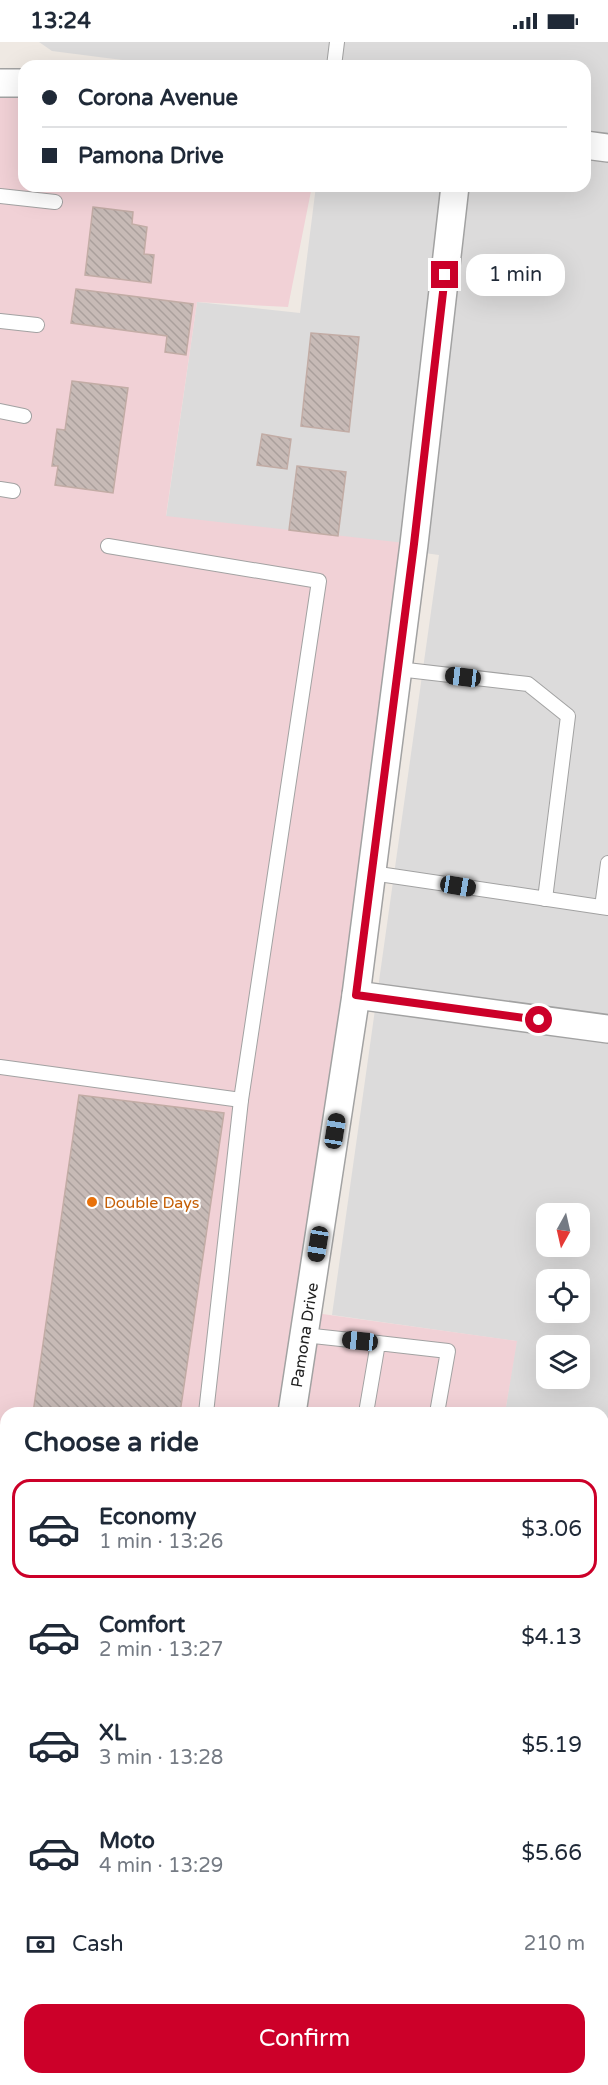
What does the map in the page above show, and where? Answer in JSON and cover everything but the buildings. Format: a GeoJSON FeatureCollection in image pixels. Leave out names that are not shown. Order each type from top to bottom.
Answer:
{"type":"FeatureCollection","features":[{"type":"Feature","properties":{"kind":"street"},"geometry":{"type":"LineString","coordinates":[[0,83],[18,83]]}},
{"type":"Feature","properties":{"kind":"street"},"geometry":{"type":"LineString","coordinates":[[591,146],[608,148]]}},
{"type":"Feature","properties":{"kind":"street","name":"Pamona Drive"},"geometry":{"type":"LineString","coordinates":[[293,1407],[356,995],[398,669],[454,192]]}},
{"type":"Feature","properties":{"kind":"street"},"geometry":{"type":"LineString","coordinates":[[356,995],[608,1029]]}},
{"type":"Feature","properties":{"kind":"lane"},"geometry":{"type":"LineString","coordinates":[[335,60],[337,42]]}},
{"type":"Feature","properties":{"kind":"lane"},"geometry":{"type":"LineString","coordinates":[[0,196],[55,202]]}},
{"type":"Feature","properties":{"kind":"lane"},"geometry":{"type":"LineString","coordinates":[[0,321],[37,325]]}},
{"type":"Feature","properties":{"kind":"lane"},"geometry":{"type":"LineString","coordinates":[[0,411],[24,416]]}},
{"type":"Feature","properties":{"kind":"lane"},"geometry":{"type":"LineString","coordinates":[[108,546],[319,581],[241,1100],[207,1407]]}},
{"type":"Feature","properties":{"kind":"lane"},"geometry":{"type":"LineString","coordinates":[[398,669],[528,684],[568,716],[545,899]]}},
{"type":"Feature","properties":{"kind":"lane"},"geometry":{"type":"LineString","coordinates":[[372,873],[605,908],[608,863]]}},
{"type":"Feature","properties":{"kind":"lane"},"geometry":{"type":"LineString","coordinates":[[0,1067],[241,1100]]}},
{"type":"Feature","properties":{"kind":"lane"},"geometry":{"type":"LineString","coordinates":[[304,1335],[448,1351],[438,1407]]}},
{"type":"Feature","properties":{"kind":"lane"},"geometry":{"type":"LineString","coordinates":[[367,1407],[378,1343]]}},
{"type":"Feature","properties":{"kind":"shaded area"},"geometry":{"type":"Polygon","coordinates":[[[39,42],[608,42],[608,1407],[506,1407],[516,1341],[332,1315],[439,555],[166,517],[197,302],[300,313],[315,192],[591,192],[591,60],[122,60],[52,51],[39,42]]]}},
{"type":"Feature","properties":{"kind":"shaded area"},"geometry":{"type":"Polygon","coordinates":[[[0,83],[18,83],[18,192],[311,192],[288,307],[197,302],[166,516],[414,544],[308,1312],[517,1341],[506,1407],[0,1407],[0,83]]]}},
{"type":"Feature","properties":{"kind":"place","name":"Double Days"},"geometry":{"type":"Point","coordinates":[92,1202]}},
{"type":"Feature","properties":{"kind":"route"},"geometry":{"type":"LineString","coordinates":[[445,275],[414,544],[356,995],[539,1020]]}}]}
